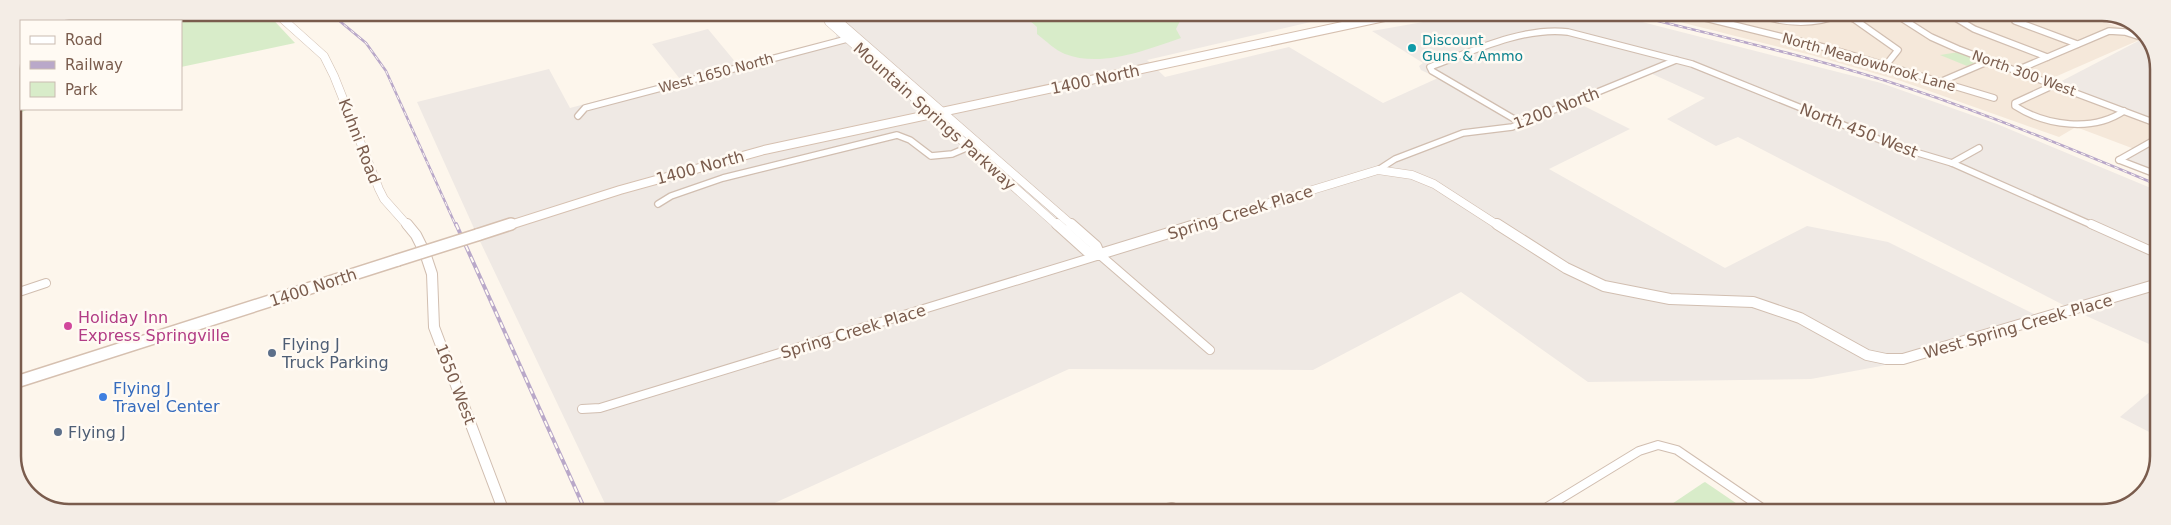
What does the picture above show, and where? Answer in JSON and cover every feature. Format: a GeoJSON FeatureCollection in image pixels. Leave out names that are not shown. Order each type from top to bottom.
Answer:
{"type":"FeatureCollection","features":[{"type":"Feature","properties":{"kind":"main road","name":"1400 North"},"geometry":{"type":"LineString","coordinates":[[21,380],[620,190],[717,162],[801,141],[1365,21]]}},
{"type":"Feature","properties":{"kind":"street","name":"Kuhni Road"},"geometry":{"type":"LineString","coordinates":[[286,21],[324,56],[384,199],[416,235],[425,253]]}},
{"type":"Feature","properties":{"kind":"street","name":"Mountain Springs Parkway"},"geometry":{"type":"LineString","coordinates":[[829,21],[1087,251],[1100,255],[1210,350]]}},
{"type":"Feature","properties":{"kind":"street","name":"Mountain Springs Parkway"},"geometry":{"type":"LineString","coordinates":[[838,21],[1096,246],[1100,255]]}},
{"type":"Feature","properties":{"kind":"street","name":"North Meadowbrook Lane"},"geometry":{"type":"LineString","coordinates":[[1718,21],[1820,46],[1994,98]]}},
{"type":"Feature","properties":{"kind":"street"},"geometry":{"type":"LineString","coordinates":[[1778,21],[1821,21]]}},
{"type":"Feature","properties":{"kind":"street"},"geometry":{"type":"LineString","coordinates":[[1857,21],[1898,50],[1886,65]]}},
{"type":"Feature","properties":{"kind":"street","name":"North 300 West"},"geometry":{"type":"LineString","coordinates":[[1905,21],[1931,37],[1989,61],[2056,84],[2150,121]]}},
{"type":"Feature","properties":{"kind":"street"},"geometry":{"type":"LineString","coordinates":[[1961,21],[1974,29],[2047,57]]}},
{"type":"Feature","properties":{"kind":"street"},"geometry":{"type":"LineString","coordinates":[[2015,21],[2077,44]]}},
{"type":"Feature","properties":{"kind":"street","name":"North 450 West"},"geometry":{"type":"LineString","coordinates":[[1521,123],[1432,71],[1430,67],[1490,45],[1553,30],[1677,60],[1692,64],[1898,147],[1952,163],[2150,250]]}},
{"type":"Feature","properties":{"kind":"street"},"geometry":{"type":"LineString","coordinates":[[2015,71],[2108,31],[2117,30],[2136,36]]}},
{"type":"Feature","properties":{"kind":"street","name":"West 1650 North"},"geometry":{"type":"LineString","coordinates":[[578,116],[585,108],[857,37]]}},
{"type":"Feature","properties":{"kind":"street","name":"1200 North"},"geometry":{"type":"LineString","coordinates":[[1378,170],[1395,159],[1463,133],[1512,127],[1677,60]]}},
{"type":"Feature","properties":{"kind":"street"},"geometry":{"type":"LineString","coordinates":[[1940,82],[1989,61]]}},
{"type":"Feature","properties":{"kind":"street"},"geometry":{"type":"LineString","coordinates":[[2056,84],[2015,103],[2015,106],[2036,116],[2075,123],[2102,122],[2124,111]]}},
{"type":"Feature","properties":{"kind":"street"},"geometry":{"type":"LineString","coordinates":[[658,204],[671,196],[723,178],[897,135],[908,137],[927,155],[934,157],[978,143]]}},
{"type":"Feature","properties":{"kind":"street"},"geometry":{"type":"LineString","coordinates":[[2150,143],[2119,160],[2150,173]]}},
{"type":"Feature","properties":{"kind":"street"},"geometry":{"type":"LineString","coordinates":[[1952,163],[1978,148]]}},
{"type":"Feature","properties":{"kind":"street","name":"Spring Creek Place"},"geometry":{"type":"LineString","coordinates":[[582,409],[600,408],[1378,170],[1412,175],[1434,184],[1566,268],[1604,286],[1670,299],[1731,300],[1766,306],[1800,318],[1858,350],[1878,358]]}},
{"type":"Feature","properties":{"kind":"street","name":"1650 West"},"geometry":{"type":"LineString","coordinates":[[425,253],[432,274],[434,327],[501,504]]}},
{"type":"Feature","properties":{"kind":"street"},"geometry":{"type":"LineString","coordinates":[[21,291],[46,283]]}},
{"type":"Feature","properties":{"kind":"street","name":"West Spring Creek Place"},"geometry":{"type":"LineString","coordinates":[[1878,358],[1903,360],[2150,286]]}},
{"type":"Feature","properties":{"kind":"street"},"geometry":{"type":"LineString","coordinates":[[1552,504],[1648,446],[1664,445],[1677,450],[1756,504]]}},
{"type":"Feature","properties":{"kind":"shaded area"},"geometry":{"type":"Polygon","coordinates":[[[824,21],[1315,21],[1147,60],[1165,77],[1289,47],[1383,103],[1438,78],[1421,70],[1419,66],[1423,63],[1372,31],[1429,21],[1638,21],[1881,83],[1997,124],[2150,188],[2150,344],[2073,310],[1738,137],[1716,146],[1667,119],[1705,98],[1648,72],[1576,102],[1630,129],[1549,169],[1725,268],[1807,226],[1888,242],[2044,319],[1881,366],[1811,379],[1588,382],[1461,292],[1313,370],[1069,369],[773,504],[605,504],[477,235],[417,102],[549,69],[570,108],[680,79],[652,44],[708,29],[737,64],[835,39],[837,34],[824,21]]]}},
{"type":"Feature","properties":{"kind":"shaded area"},"geometry":{"type":"Polygon","coordinates":[[[1676,21],[2101,21],[2131,32],[2139,40],[2048,80],[2150,121],[2150,143],[2137,150],[2076,127],[2059,137],[1901,81],[1811,55],[1676,21]]]}},
{"type":"Feature","properties":{"kind":"shaded area"},"geometry":{"type":"Polygon","coordinates":[[[2104,21],[2111,22],[2127,29],[2104,21]]]}},
{"type":"Feature","properties":{"kind":"shaded area"},"geometry":{"type":"Polygon","coordinates":[[[2140,40],[2146,51],[2150,66],[2150,121],[2056,84],[2140,40]]]}},
{"type":"Feature","properties":{"kind":"shaded area"},"geometry":{"type":"Polygon","coordinates":[[[2150,143],[2150,172],[2119,160],[2150,143]]]}},
{"type":"Feature","properties":{"kind":"shaded area"},"geometry":{"type":"Polygon","coordinates":[[[2150,392],[2150,432],[2120,417],[2150,392]]]}},
{"type":"Feature","properties":{"kind":"green space"},"geometry":{"type":"Polygon","coordinates":[[[182,21],[274,21],[295,43],[182,67],[182,21]]]}},
{"type":"Feature","properties":{"kind":"green space"},"geometry":{"type":"Polygon","coordinates":[[[1030,21],[1180,21],[1176,29],[1181,38],[1123,56],[1093,59],[1079,58],[1058,50],[1037,34],[1037,27],[1030,21]]]}},
{"type":"Feature","properties":{"kind":"green space"},"geometry":{"type":"Polygon","coordinates":[[[1959,52],[1979,61],[1967,66],[1940,55],[1959,52]]]}},
{"type":"Feature","properties":{"kind":"green space"},"geometry":{"type":"Polygon","coordinates":[[[1705,482],[1737,504],[1672,504],[1705,482]]]}},
{"type":"Feature","properties":{"kind":"railway"},"geometry":{"type":"LineString","coordinates":[[340,21],[366,43],[386,71],[456,226]]}},
{"type":"Feature","properties":{"kind":"railway"},"geometry":{"type":"LineString","coordinates":[[1658,21],[1805,58],[1911,89],[2066,147],[2150,182]]}},
{"type":"Feature","properties":{"kind":"railway"},"geometry":{"type":"LineString","coordinates":[[456,224],[582,504]]}},
{"type":"Feature","properties":{"kind":"place","name":"Discount Guns & Ammo"},"geometry":{"type":"Point","coordinates":[1412,48]}},
{"type":"Feature","properties":{"kind":"place","name":"Holiday Inn Express Springville"},"geometry":{"type":"Point","coordinates":[68,326]}},
{"type":"Feature","properties":{"kind":"place","name":"Flying J Truck Parking"},"geometry":{"type":"Point","coordinates":[272,353]}},
{"type":"Feature","properties":{"kind":"place","name":"Flying J Travel Center"},"geometry":{"type":"Point","coordinates":[103,397]}},
{"type":"Feature","properties":{"kind":"place","name":"Flying J"},"geometry":{"type":"Point","coordinates":[58,432]}}]}
